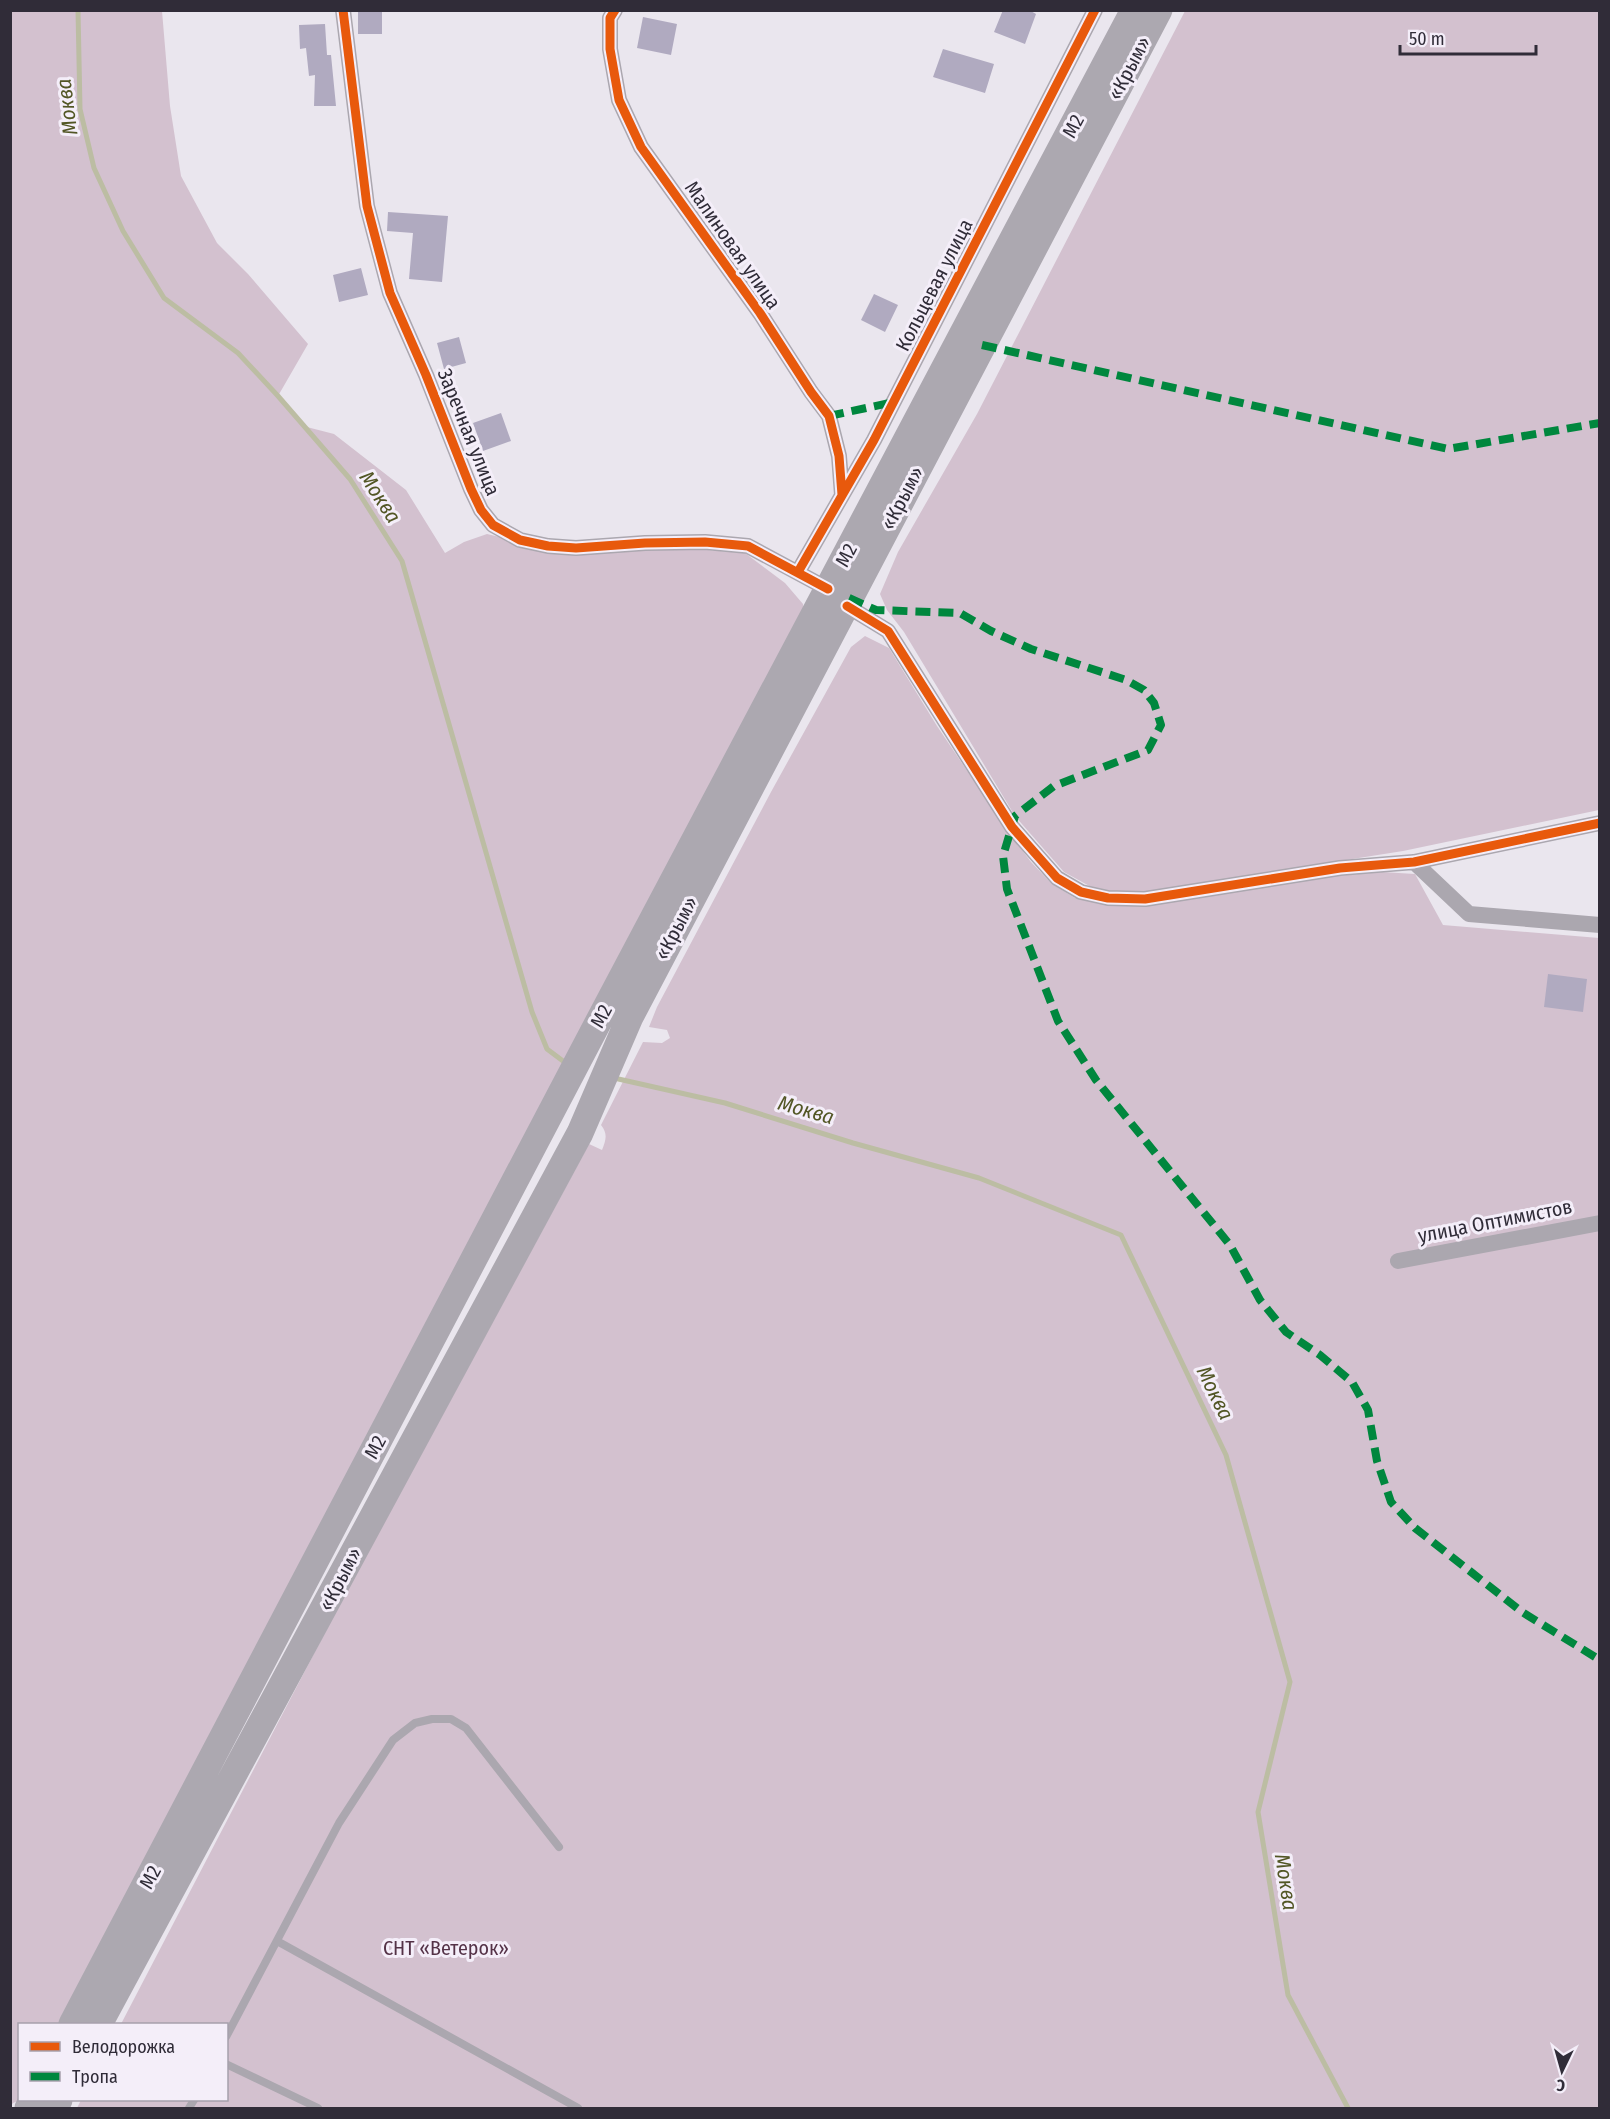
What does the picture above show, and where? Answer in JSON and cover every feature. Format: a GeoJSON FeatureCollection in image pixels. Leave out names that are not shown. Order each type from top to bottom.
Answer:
{"type":"FeatureCollection","features":[{"type":"Feature","properties":{"kind":"highway","name":"М2"},"geometry":{"type":"LineString","coordinates":[[73,2023],[837,598],[1134,10]]}},
{"type":"Feature","properties":{"kind":"highway","name":"«Крым»"},"geometry":{"type":"LineString","coordinates":[[100,2023],[580,1133],[630,1017],[1159,10]]}},
{"type":"Feature","properties":{"kind":"street","name":"Заречная улица"},"geometry":{"type":"LineString","coordinates":[[343,10],[367,206],[390,293],[426,375],[471,489],[493,525],[520,540],[548,546],[576,548],[705,542],[748,546],[798,572],[888,631],[1012,827],[1057,878],[1081,892],[1108,898],[1145,899],[1340,868],[1414,862],[1599,823]]}},
{"type":"Feature","properties":{"kind":"street","name":"Кольцевая улица"},"geometry":{"type":"LineString","coordinates":[[798,572],[874,440],[1095,10]]}},
{"type":"Feature","properties":{"kind":"street","name":"Малиновая улица"},"geometry":{"type":"LineString","coordinates":[[611,13],[610,49],[619,100],[641,147],[760,313],[829,416],[839,456],[843,495]]}},
{"type":"Feature","properties":{"kind":"street"},"geometry":{"type":"LineString","coordinates":[[1414,862],[1469,914],[1599,925]]}},
{"type":"Feature","properties":{"kind":"street","name":"улица Оптимистов"},"geometry":{"type":"LineString","coordinates":[[1398,1261],[1599,1223]]}},
{"type":"Feature","properties":{"kind":"lane"},"geometry":{"type":"LineString","coordinates":[[228,2033],[339,1823],[393,1740],[415,1723],[432,1719],[451,1719],[466,1728],[559,1847]]}},
{"type":"Feature","properties":{"kind":"lane"},"geometry":{"type":"LineString","coordinates":[[277,1941],[578,2109]]}},
{"type":"Feature","properties":{"kind":"lane"},"geometry":{"type":"LineString","coordinates":[[228,2065],[318,2109]]}},
{"type":"Feature","properties":{"kind":"green space"},"geometry":{"type":"Polygon","coordinates":[[[11,11],[162,11],[170,106],[181,176],[217,243],[248,274],[308,344],[278,396],[303,426],[334,434],[406,490],[445,553],[464,542],[487,534],[520,542],[646,545],[745,553],[785,583],[803,604],[806,627],[77,2023],[18,2023],[18,2101],[11,2106],[11,11]]]}},
{"type":"Feature","properties":{"kind":"green space"},"geometry":{"type":"Polygon","coordinates":[[[1185,11],[1599,11],[1599,810],[1403,851],[1144,892],[1112,892],[1093,888],[1064,872],[1015,816],[904,632],[887,610],[880,594],[898,552],[977,414],[1185,11]]]}},
{"type":"Feature","properties":{"kind":"green space","name":"СНТ «Ветерок»"},"geometry":{"type":"Polygon","coordinates":[[[865,636],[889,648],[937,726],[1007,830],[1031,862],[1052,884],[1075,898],[1382,872],[1415,874],[1443,925],[1599,938],[1599,2108],[77,2108],[80,2101],[228,2101],[228,2023],[122,2023],[332,1619],[589,1144],[602,1150],[606,1137],[601,1125],[643,1042],[662,1043],[670,1038],[667,1030],[649,1027],[657,1007],[851,647],[865,636]]]}},
{"type":"Feature","properties":{"kind":"building"},"geometry":{"type":"Polygon","coordinates":[[[358,10],[382,10],[382,34],[358,34],[358,10]]]}},
{"type":"Feature","properties":{"kind":"building"},"geometry":{"type":"Polygon","coordinates":[[[1003,10],[1029,10],[1036,14],[1025,44],[994,32],[1003,10]]]}},
{"type":"Feature","properties":{"kind":"building"},"geometry":{"type":"Polygon","coordinates":[[[643,17],[677,24],[671,55],[637,48],[643,17]]]}},
{"type":"Feature","properties":{"kind":"building"},"geometry":{"type":"Polygon","coordinates":[[[325,24],[327,55],[331,55],[336,106],[314,106],[315,75],[309,76],[306,48],[300,49],[299,25],[325,24]]]}},
{"type":"Feature","properties":{"kind":"building"},"geometry":{"type":"Polygon","coordinates":[[[943,49],[994,64],[985,93],[933,77],[943,49]]]}},
{"type":"Feature","properties":{"kind":"building"},"geometry":{"type":"Polygon","coordinates":[[[388,212],[448,216],[442,282],[409,279],[413,233],[387,231],[388,212]]]}},
{"type":"Feature","properties":{"kind":"building"},"geometry":{"type":"Polygon","coordinates":[[[361,268],[368,295],[339,302],[333,275],[361,268]]]}},
{"type":"Feature","properties":{"kind":"building"},"geometry":{"type":"Polygon","coordinates":[[[874,294],[898,305],[885,332],[861,320],[874,294]]]}},
{"type":"Feature","properties":{"kind":"building"},"geometry":{"type":"Polygon","coordinates":[[[459,337],[466,363],[444,369],[437,343],[459,337]]]}},
{"type":"Feature","properties":{"kind":"building"},"geometry":{"type":"Polygon","coordinates":[[[501,413],[511,441],[483,451],[473,423],[501,413]]]}},
{"type":"Feature","properties":{"kind":"building"},"geometry":{"type":"Polygon","coordinates":[[[1548,974],[1587,979],[1583,1012],[1544,1007],[1548,974]]]}},
{"type":"Feature","properties":{"kind":"waterway","name":"Моква"},"geometry":{"type":"LineString","coordinates":[[78,10],[80,109],[94,168],[123,231],[164,298],[238,353],[350,479],[402,561],[532,1012],[547,1049],[567,1064]]}},
{"type":"Feature","properties":{"kind":"waterway","name":"Моква"},"geometry":{"type":"LineString","coordinates":[[614,1078],[725,1103],[853,1143],[979,1178],[1121,1235],[1226,1455],[1290,1682],[1258,1812],[1288,1995],[1348,2108]]}},
{"type":"Feature","properties":{"kind":"marked path"},"geometry":{"type":"LineString","coordinates":[[982,345],[1448,449],[1600,423]]}},
{"type":"Feature","properties":{"kind":"marked path"},"geometry":{"type":"LineString","coordinates":[[829,416],[894,402]]}},
{"type":"Feature","properties":{"kind":"marked path"},"geometry":{"type":"LineString","coordinates":[[849,598],[876,610],[960,613],[991,631],[1031,649],[1126,680],[1144,690],[1154,703],[1161,725],[1148,750],[1054,786],[1015,816],[1003,856],[1007,889],[1058,1021],[1096,1080],[1230,1245],[1260,1300],[1286,1332],[1320,1355],[1352,1382],[1368,1410],[1377,1461],[1391,1502],[1415,1528],[1522,1612],[1600,1660]]}},
{"type":"Feature","properties":{"kind":"cycle path"},"geometry":{"type":"LineString","coordinates":[[343,10],[367,206],[390,293],[426,375],[471,489],[481,510],[493,525],[520,540],[548,546],[576,548],[705,542],[748,546],[828,589]]}},
{"type":"Feature","properties":{"kind":"cycle path"},"geometry":{"type":"LineString","coordinates":[[615,10],[610,18],[610,49],[619,100],[641,147],[760,313],[829,416],[839,456],[842,495]]}},
{"type":"Feature","properties":{"kind":"cycle path"},"geometry":{"type":"LineString","coordinates":[[798,572],[874,440],[1095,10]]}},
{"type":"Feature","properties":{"kind":"cycle path"},"geometry":{"type":"LineString","coordinates":[[847,606],[888,631],[1012,827],[1057,878],[1081,892],[1108,898],[1145,899],[1340,868],[1414,862],[1600,823]]}}]}
